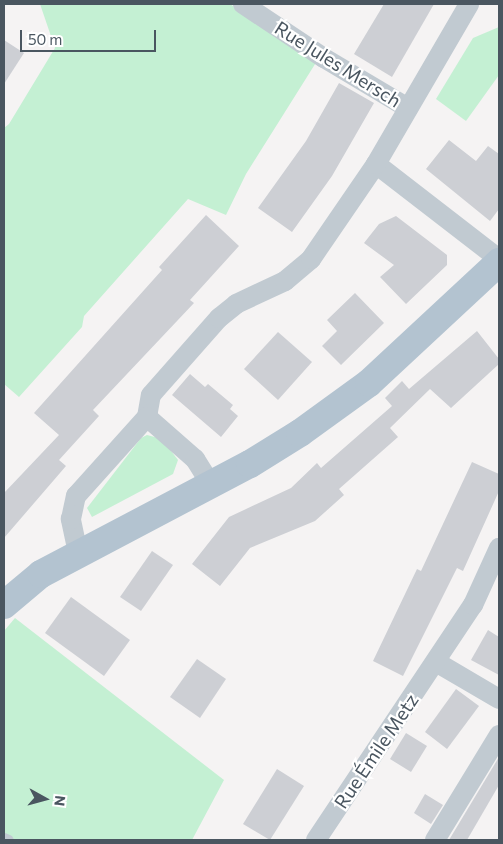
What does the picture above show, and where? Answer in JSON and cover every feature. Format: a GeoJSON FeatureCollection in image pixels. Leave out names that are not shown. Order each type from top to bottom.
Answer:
{"type":"FeatureCollection","features":[{"type":"Feature","properties":{"kind":"main road"},"geometry":{"type":"LineString","coordinates":[[4,604],[41,574],[211,485],[300,433],[369,383],[498,265]]}},
{"type":"Feature","properties":{"kind":"street","name":"Rue Jules Mersch"},"geometry":{"type":"LineString","coordinates":[[243,4],[324,58],[408,108]]}},
{"type":"Feature","properties":{"kind":"street","name":"Rue Jules Mersch"},"geometry":{"type":"LineString","coordinates":[[147,417],[151,395],[219,318],[236,304],[285,281],[311,259],[376,164],[470,4]]}},
{"type":"Feature","properties":{"kind":"street"},"geometry":{"type":"LineString","coordinates":[[376,164],[498,265]]}},
{"type":"Feature","properties":{"kind":"street"},"geometry":{"type":"LineString","coordinates":[[78,553],[71,519],[76,496],[147,417],[195,459],[211,485]]}},
{"type":"Feature","properties":{"kind":"street","name":"Rue Émile Metz"},"geometry":{"type":"LineString","coordinates":[[316,840],[473,605],[499,548]]}},
{"type":"Feature","properties":{"kind":"street"},"geometry":{"type":"LineString","coordinates":[[436,662],[499,699]]}},
{"type":"Feature","properties":{"kind":"street"},"geometry":{"type":"LineString","coordinates":[[435,840],[499,735]]}},
{"type":"Feature","properties":{"kind":"lane"},"geometry":{"type":"LineString","coordinates":[[4,838],[8,840]]}},
{"type":"Feature","properties":{"kind":"green space"},"geometry":{"type":"Polygon","coordinates":[[[40,4],[230,4],[317,61],[246,174],[226,215],[188,199],[84,316],[82,327],[19,397],[4,384],[4,128],[9,124],[55,48],[40,4]]]}},
{"type":"Feature","properties":{"kind":"green space"},"geometry":{"type":"Polygon","coordinates":[[[499,27],[499,75],[466,121],[436,99],[473,38],[499,27]]]}},
{"type":"Feature","properties":{"kind":"green space"},"geometry":{"type":"Polygon","coordinates":[[[147,435],[162,439],[178,460],[173,474],[92,517],[87,508],[141,438],[147,435]]]}},
{"type":"Feature","properties":{"kind":"green space"},"geometry":{"type":"Polygon","coordinates":[[[15,618],[224,780],[192,840],[4,840],[4,631],[15,618]]]}},
{"type":"Feature","properties":{"kind":"building"},"geometry":{"type":"Polygon","coordinates":[[[384,4],[434,4],[392,77],[354,54],[384,4]]]}},
{"type":"Feature","properties":{"kind":"building"},"geometry":{"type":"Polygon","coordinates":[[[4,40],[24,53],[4,84],[4,40]]]}},
{"type":"Feature","properties":{"kind":"building"},"geometry":{"type":"Polygon","coordinates":[[[339,83],[374,103],[332,176],[292,232],[258,208],[306,141],[339,83]]]}},
{"type":"Feature","properties":{"kind":"building"},"geometry":{"type":"Polygon","coordinates":[[[449,140],[476,161],[488,146],[499,154],[499,209],[490,221],[426,169],[449,140]]]}},
{"type":"Feature","properties":{"kind":"building"},"geometry":{"type":"Polygon","coordinates":[[[206,215],[239,246],[190,300],[194,303],[93,410],[99,416],[59,460],[66,466],[4,538],[4,493],[59,435],[34,413],[162,270],[159,267],[206,215]]]}},
{"type":"Feature","properties":{"kind":"building"},"geometry":{"type":"Polygon","coordinates":[[[396,216],[447,255],[447,265],[406,304],[380,277],[394,265],[364,243],[379,224],[396,216]]]}},
{"type":"Feature","properties":{"kind":"building"},"geometry":{"type":"Polygon","coordinates":[[[355,293],[384,323],[341,365],[322,346],[337,331],[327,320],[355,293]]]}},
{"type":"Feature","properties":{"kind":"building"},"geometry":{"type":"Polygon","coordinates":[[[477,331],[499,359],[499,364],[451,408],[430,389],[390,428],[398,437],[339,489],[344,495],[315,521],[250,548],[220,586],[192,564],[229,517],[291,488],[317,463],[321,468],[392,406],[385,398],[402,381],[409,389],[477,331]]]}},
{"type":"Feature","properties":{"kind":"building"},"geometry":{"type":"Polygon","coordinates":[[[278,332],[312,362],[278,400],[244,369],[278,332]]]}},
{"type":"Feature","properties":{"kind":"building"},"geometry":{"type":"Polygon","coordinates":[[[190,374],[205,387],[208,384],[233,405],[230,409],[238,416],[221,437],[172,395],[190,374]]]}},
{"type":"Feature","properties":{"kind":"building"},"geometry":{"type":"Polygon","coordinates":[[[472,462],[499,474],[499,491],[463,571],[457,568],[403,676],[373,661],[417,569],[421,571],[472,462]]]}},
{"type":"Feature","properties":{"kind":"building"},"geometry":{"type":"Polygon","coordinates":[[[152,551],[173,565],[141,611],[120,597],[152,551]]]}},
{"type":"Feature","properties":{"kind":"building"},"geometry":{"type":"Polygon","coordinates":[[[71,597],[130,640],[104,676],[45,633],[71,597]]]}},
{"type":"Feature","properties":{"kind":"building"},"geometry":{"type":"Polygon","coordinates":[[[488,630],[499,637],[499,675],[471,660],[488,630]]]}},
{"type":"Feature","properties":{"kind":"building"},"geometry":{"type":"Polygon","coordinates":[[[197,659],[226,679],[200,718],[170,697],[197,659]]]}},
{"type":"Feature","properties":{"kind":"building"},"geometry":{"type":"Polygon","coordinates":[[[456,689],[479,706],[447,749],[425,732],[456,689]]]}},
{"type":"Feature","properties":{"kind":"building"},"geometry":{"type":"Polygon","coordinates":[[[406,733],[427,746],[411,772],[390,759],[406,733]]]}},
{"type":"Feature","properties":{"kind":"building"},"geometry":{"type":"Polygon","coordinates":[[[499,757],[499,785],[467,840],[449,840],[499,757]]]}},
{"type":"Feature","properties":{"kind":"building"},"geometry":{"type":"Polygon","coordinates":[[[277,769],[304,786],[270,840],[243,824],[277,769]]]}},
{"type":"Feature","properties":{"kind":"building"},"geometry":{"type":"Polygon","coordinates":[[[425,794],[443,805],[431,824],[414,813],[425,794]]]}}]}
